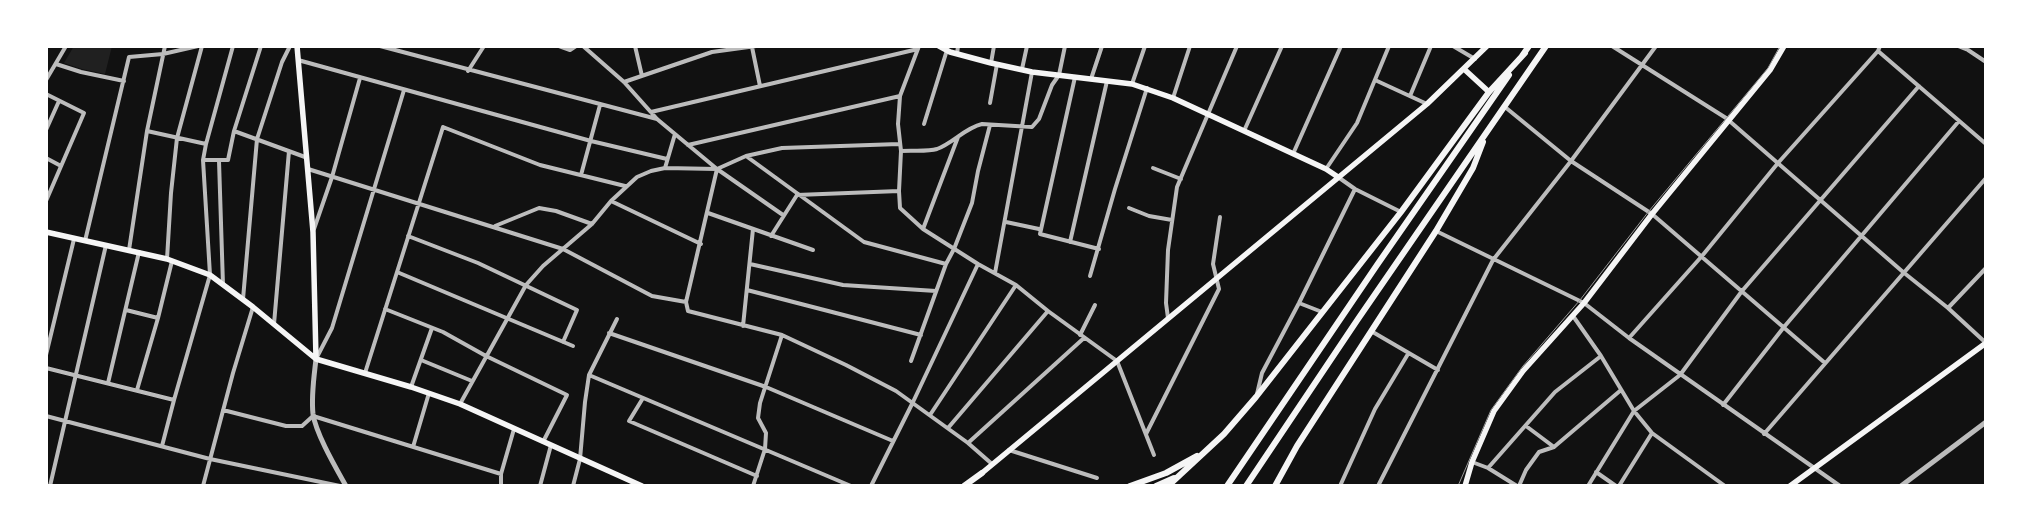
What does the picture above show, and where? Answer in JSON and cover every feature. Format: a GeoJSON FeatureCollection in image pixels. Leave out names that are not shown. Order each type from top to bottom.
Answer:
{"type":"FeatureCollection","features":[{"type":"Feature","properties":{"kind":"highway"},"geometry":{"type":"LineString","coordinates":[[1227,486],[1529,46]]}},
{"type":"Feature","properties":{"kind":"highway"},"geometry":{"type":"LineString","coordinates":[[1246,486],[1363,311],[1546,46]]}},
{"type":"Feature","properties":{"kind":"highway"},"geometry":{"type":"LineString","coordinates":[[1168,486],[1207,450],[1256,398],[1401,212],[1489,92],[1525,53]]}},
{"type":"Feature","properties":{"kind":"highway"},"geometry":{"type":"LineString","coordinates":[[1275,486],[1297,446],[1436,231],[1473,168],[1489,130]]}},
{"type":"Feature","properties":{"kind":"highway"},"geometry":{"type":"LineString","coordinates":[[1130,486],[1166,473],[1207,450]]}},
{"type":"Feature","properties":{"kind":"highway"},"geometry":{"type":"LineString","coordinates":[[964,486],[982,473]]}},
{"type":"Feature","properties":{"kind":"highway"},"geometry":{"type":"LineString","coordinates":[[972,486],[982,473]]}},
{"type":"Feature","properties":{"kind":"highway"},"geometry":{"type":"LineString","coordinates":[[1156,486],[1178,477]]}},
{"type":"Feature","properties":{"kind":"main road"},"geometry":{"type":"LineString","coordinates":[[297,46],[305,157],[313,232],[316,359]]}},
{"type":"Feature","properties":{"kind":"main road"},"geometry":{"type":"LineString","coordinates":[[939,46],[957,54],[1022,70],[1132,84],[1147,88],[1244,130],[1326,169],[1338,177]]}},
{"type":"Feature","properties":{"kind":"main road"},"geometry":{"type":"LineString","coordinates":[[982,473],[1427,104],[1487,46]]}},
{"type":"Feature","properties":{"kind":"main road"},"geometry":{"type":"LineString","coordinates":[[1464,486],[1494,411],[1523,371],[1584,303],[1652,214],[1770,70],[1784,46]]}},
{"type":"Feature","properties":{"kind":"main road"},"geometry":{"type":"LineString","coordinates":[[1464,69],[1489,92]]}},
{"type":"Feature","properties":{"kind":"main road"},"geometry":{"type":"LineString","coordinates":[[46,232],[169,260],[210,276],[253,306],[316,359],[411,387],[460,404],[642,486]]}},
{"type":"Feature","properties":{"kind":"main road"},"geometry":{"type":"LineString","coordinates":[[1790,486],[1986,343]]}},
{"type":"Feature","properties":{"kind":"street"},"geometry":{"type":"LineString","coordinates":[[46,80],[66,48],[60,46]]}},
{"type":"Feature","properties":{"kind":"street"},"geometry":{"type":"LineString","coordinates":[[129,250],[146,131],[165,46]]}},
{"type":"Feature","properties":{"kind":"street"},"geometry":{"type":"LineString","coordinates":[[85,241],[129,57],[163,54],[198,46]]}},
{"type":"Feature","properties":{"kind":"street"},"geometry":{"type":"LineString","coordinates":[[137,390],[158,318],[169,260],[171,193],[177,138],[202,46]]}},
{"type":"Feature","properties":{"kind":"street"},"geometry":{"type":"LineString","coordinates":[[162,446],[210,276],[203,160],[233,46]]}},
{"type":"Feature","properties":{"kind":"street"},"geometry":{"type":"LineString","coordinates":[[203,160],[228,160],[234,131],[261,46]]}},
{"type":"Feature","properties":{"kind":"street"},"geometry":{"type":"LineString","coordinates":[[243,299],[257,139],[282,62],[290,46]]}},
{"type":"Feature","properties":{"kind":"street"},"geometry":{"type":"LineString","coordinates":[[380,46],[656,119]]}},
{"type":"Feature","properties":{"kind":"street"},"geometry":{"type":"LineString","coordinates":[[468,70],[484,46]]}},
{"type":"Feature","properties":{"kind":"street"},"geometry":{"type":"LineString","coordinates":[[559,46],[570,50],[576,46]]}},
{"type":"Feature","properties":{"kind":"street"},"geometry":{"type":"LineString","coordinates":[[583,46],[624,82],[652,112],[656,119],[717,169],[783,215]]}},
{"type":"Feature","properties":{"kind":"street"},"geometry":{"type":"LineString","coordinates":[[635,46],[642,76]]}},
{"type":"Feature","properties":{"kind":"street"},"geometry":{"type":"LineString","coordinates":[[957,54],[958,46]]}},
{"type":"Feature","properties":{"kind":"street"},"geometry":{"type":"LineString","coordinates":[[990,103],[994,46]]}},
{"type":"Feature","properties":{"kind":"street"},"geometry":{"type":"LineString","coordinates":[[1022,70],[1027,46]]}},
{"type":"Feature","properties":{"kind":"street"},"geometry":{"type":"LineString","coordinates":[[901,151],[935,149],[974,126],[1032,127],[1039,119],[1052,85],[1059,75],[1065,46]]}},
{"type":"Feature","properties":{"kind":"street"},"geometry":{"type":"LineString","coordinates":[[1091,79],[1102,46]]}},
{"type":"Feature","properties":{"kind":"street"},"geometry":{"type":"LineString","coordinates":[[1132,84],[1145,46]]}},
{"type":"Feature","properties":{"kind":"street"},"geometry":{"type":"LineString","coordinates":[[1173,98],[1190,46]]}},
{"type":"Feature","properties":{"kind":"street"},"geometry":{"type":"LineString","coordinates":[[1168,318],[1166,303],[1168,250],[1177,187],[1237,46]]}},
{"type":"Feature","properties":{"kind":"street"},"geometry":{"type":"LineString","coordinates":[[1244,130],[1282,46]]}},
{"type":"Feature","properties":{"kind":"street"},"geometry":{"type":"LineString","coordinates":[[1293,154],[1341,46]]}},
{"type":"Feature","properties":{"kind":"street"},"geometry":{"type":"LineString","coordinates":[[1326,169],[1357,123],[1389,46]]}},
{"type":"Feature","properties":{"kind":"street"},"geometry":{"type":"LineString","coordinates":[[1410,96],[1431,46]]}},
{"type":"Feature","properties":{"kind":"street"},"geometry":{"type":"LineString","coordinates":[[1453,46],[1475,59]]}},
{"type":"Feature","properties":{"kind":"street"},"geometry":{"type":"LineString","coordinates":[[1612,46],[1729,120],[1820,201],[1948,308],[1986,343]]}},
{"type":"Feature","properties":{"kind":"street"},"geometry":{"type":"LineString","coordinates":[[1378,486],[1494,260],[1571,161],[1656,46]]}},
{"type":"Feature","properties":{"kind":"street"},"geometry":{"type":"LineString","coordinates":[[1629,338],[1702,256],[1778,164],[1878,52],[1880,46]]}},
{"type":"Feature","properties":{"kind":"street"},"geometry":{"type":"LineString","coordinates":[[1958,46],[1986,62]]}},
{"type":"Feature","properties":{"kind":"street"},"geometry":{"type":"LineString","coordinates":[[624,82],[712,52],[754,47],[760,86]]}},
{"type":"Feature","properties":{"kind":"street"},"geometry":{"type":"LineString","coordinates":[[652,112],[918,48]]}},
{"type":"Feature","properties":{"kind":"street"},"geometry":{"type":"LineString","coordinates":[[918,48],[900,96],[898,124],[901,151],[900,208],[923,229],[978,264],[1016,285],[1048,311],[1117,361],[1154,456]]}},
{"type":"Feature","properties":{"kind":"street"},"geometry":{"type":"LineString","coordinates":[[924,124],[947,50]]}},
{"type":"Feature","properties":{"kind":"street"},"geometry":{"type":"LineString","coordinates":[[1878,52],[1986,144]]}},
{"type":"Feature","properties":{"kind":"street"},"geometry":{"type":"LineString","coordinates":[[297,60],[591,141],[667,159]]}},
{"type":"Feature","properties":{"kind":"street"},"geometry":{"type":"LineString","coordinates":[[56,64],[81,72],[124,81]]}},
{"type":"Feature","properties":{"kind":"street"},"geometry":{"type":"LineString","coordinates":[[995,273],[1006,222],[1032,72]]}},
{"type":"Feature","properties":{"kind":"street"},"geometry":{"type":"LineString","coordinates":[[1075,77],[1039,229],[1040,234],[1098,249]]}},
{"type":"Feature","properties":{"kind":"street"},"geometry":{"type":"LineString","coordinates":[[313,232],[332,177],[360,78]]}},
{"type":"Feature","properties":{"kind":"street"},"geometry":{"type":"LineString","coordinates":[[1375,80],[1427,104]]}},
{"type":"Feature","properties":{"kind":"street"},"geometry":{"type":"LineString","coordinates":[[1070,242],[1107,81]]}},
{"type":"Feature","properties":{"kind":"street"},"geometry":{"type":"LineString","coordinates":[[1588,486],[1634,411],[1680,375],[1742,291],[1919,86]]}},
{"type":"Feature","properties":{"kind":"street"},"geometry":{"type":"LineString","coordinates":[[1090,276],[1147,88]]}},
{"type":"Feature","properties":{"kind":"street"},"geometry":{"type":"LineString","coordinates":[[346,486],[330,456],[313,416],[312,396],[316,359],[332,328],[404,90]]}},
{"type":"Feature","properties":{"kind":"street"},"geometry":{"type":"LineString","coordinates":[[46,94],[84,113],[46,201]]}},
{"type":"Feature","properties":{"kind":"street"},"geometry":{"type":"LineString","coordinates":[[688,145],[900,96]]}},
{"type":"Feature","properties":{"kind":"street"},"geometry":{"type":"LineString","coordinates":[[46,130],[60,101]]}},
{"type":"Feature","properties":{"kind":"street"},"geometry":{"type":"LineString","coordinates":[[581,175],[600,105]]}},
{"type":"Feature","properties":{"kind":"street"},"geometry":{"type":"LineString","coordinates":[[1505,106],[1571,161],[1652,214],[1825,363]]}},
{"type":"Feature","properties":{"kind":"street"},"geometry":{"type":"LineString","coordinates":[[1722,404],[1861,235],[1959,121]]}},
{"type":"Feature","properties":{"kind":"street"},"geometry":{"type":"LineString","coordinates":[[911,361],[946,264],[972,203],[990,125]]}},
{"type":"Feature","properties":{"kind":"street"},"geometry":{"type":"LineString","coordinates":[[365,373],[443,127],[540,165],[625,186]]}},
{"type":"Feature","properties":{"kind":"street"},"geometry":{"type":"LineString","coordinates":[[146,131],[206,144]]}},
{"type":"Feature","properties":{"kind":"street"},"geometry":{"type":"LineString","coordinates":[[234,131],[305,157]]}},
{"type":"Feature","properties":{"kind":"street"},"geometry":{"type":"LineString","coordinates":[[665,168],[675,134]]}},
{"type":"Feature","properties":{"kind":"street"},"geometry":{"type":"LineString","coordinates":[[923,229],[958,137]]}},
{"type":"Feature","properties":{"kind":"street"},"geometry":{"type":"LineString","coordinates":[[460,404],[526,285],[543,266],[592,224],[625,186],[637,177],[665,168],[717,169],[746,156],[782,148],[900,144]]}},
{"type":"Feature","properties":{"kind":"street"},"geometry":{"type":"LineString","coordinates":[[274,324],[289,151]]}},
{"type":"Feature","properties":{"kind":"street"},"geometry":{"type":"LineString","coordinates":[[746,156],[864,242],[946,264]]}},
{"type":"Feature","properties":{"kind":"street"},"geometry":{"type":"LineString","coordinates":[[46,158],[61,166]]}},
{"type":"Feature","properties":{"kind":"street"},"geometry":{"type":"LineString","coordinates":[[219,161],[223,284]]}},
{"type":"Feature","properties":{"kind":"street"},"geometry":{"type":"LineString","coordinates":[[306,168],[564,249],[652,296],[686,302]]}},
{"type":"Feature","properties":{"kind":"street"},"geometry":{"type":"LineString","coordinates":[[1153,168],[1181,179]]}},
{"type":"Feature","properties":{"kind":"street"},"geometry":{"type":"LineString","coordinates":[[717,169],[686,302],[688,311],[782,336],[854,369],[913,402],[968,443],[992,464]]}},
{"type":"Feature","properties":{"kind":"street"},"geometry":{"type":"LineString","coordinates":[[1338,177],[1355,189],[1401,212]]}},
{"type":"Feature","properties":{"kind":"street"},"geometry":{"type":"LineString","coordinates":[[1764,434],[1986,178]]}},
{"type":"Feature","properties":{"kind":"street"},"geometry":{"type":"LineString","coordinates":[[1256,398],[1262,373],[1355,189]]}},
{"type":"Feature","properties":{"kind":"street"},"geometry":{"type":"LineString","coordinates":[[797,195],[899,191]]}},
{"type":"Feature","properties":{"kind":"street"},"geometry":{"type":"LineString","coordinates":[[771,236],[797,195]]}},
{"type":"Feature","properties":{"kind":"street"},"geometry":{"type":"LineString","coordinates":[[611,201],[701,244]]}},
{"type":"Feature","properties":{"kind":"street"},"geometry":{"type":"LineString","coordinates":[[494,226],[539,208],[556,211],[592,224]]}},
{"type":"Feature","properties":{"kind":"street"},"geometry":{"type":"LineString","coordinates":[[1129,208],[1149,216],[1172,220]]}},
{"type":"Feature","properties":{"kind":"street"},"geometry":{"type":"LineString","coordinates":[[708,213],[813,250]]}},
{"type":"Feature","properties":{"kind":"street"},"geometry":{"type":"LineString","coordinates":[[1146,434],[1219,289],[1213,264],[1220,217]]}},
{"type":"Feature","properties":{"kind":"street"},"geometry":{"type":"LineString","coordinates":[[1006,222],[1039,229]]}},
{"type":"Feature","properties":{"kind":"street"},"geometry":{"type":"LineString","coordinates":[[743,326],[753,229]]}},
{"type":"Feature","properties":{"kind":"street"},"geometry":{"type":"LineString","coordinates":[[1436,231],[1584,303],[1680,375],[1840,486]]}},
{"type":"Feature","properties":{"kind":"street"},"geometry":{"type":"LineString","coordinates":[[408,236],[478,262],[577,310],[562,342]]}},
{"type":"Feature","properties":{"kind":"street"},"geometry":{"type":"LineString","coordinates":[[46,355],[74,239]]}},
{"type":"Feature","properties":{"kind":"street"},"geometry":{"type":"LineString","coordinates":[[50,486],[106,245]]}},
{"type":"Feature","properties":{"kind":"street"},"geometry":{"type":"LineString","coordinates":[[108,383],[139,252]]}},
{"type":"Feature","properties":{"kind":"street"},"geometry":{"type":"LineString","coordinates":[[750,264],[843,285],[936,291]]}},
{"type":"Feature","properties":{"kind":"street"},"geometry":{"type":"LineString","coordinates":[[871,486],[978,264]]}},
{"type":"Feature","properties":{"kind":"street"},"geometry":{"type":"LineString","coordinates":[[1948,308],[1986,268]]}},
{"type":"Feature","properties":{"kind":"street"},"geometry":{"type":"LineString","coordinates":[[396,272],[573,346]]}},
{"type":"Feature","properties":{"kind":"street"},"geometry":{"type":"LineString","coordinates":[[930,415],[1016,285]]}},
{"type":"Feature","properties":{"kind":"street"},"geometry":{"type":"LineString","coordinates":[[748,290],[920,335]]}},
{"type":"Feature","properties":{"kind":"street"},"geometry":{"type":"LineString","coordinates":[[1299,303],[1322,312]]}},
{"type":"Feature","properties":{"kind":"street"},"geometry":{"type":"LineString","coordinates":[[1080,335],[1095,305]]}},
{"type":"Feature","properties":{"kind":"street"},"geometry":{"type":"LineString","coordinates":[[203,486],[253,306]]}},
{"type":"Feature","properties":{"kind":"street"},"geometry":{"type":"LineString","coordinates":[[385,309],[432,328],[566,395],[544,442]]}},
{"type":"Feature","properties":{"kind":"street"},"geometry":{"type":"LineString","coordinates":[[126,310],[158,318]]}},
{"type":"Feature","properties":{"kind":"street"},"geometry":{"type":"LineString","coordinates":[[948,428],[1048,311]]}},
{"type":"Feature","properties":{"kind":"street"},"geometry":{"type":"LineString","coordinates":[[1573,316],[1601,356],[1634,411],[1652,433],[1725,486]]}},
{"type":"Feature","properties":{"kind":"street"},"geometry":{"type":"LineString","coordinates":[[573,486],[580,459],[589,375],[617,319]]}},
{"type":"Feature","properties":{"kind":"street"},"geometry":{"type":"LineString","coordinates":[[411,387],[432,328]]}},
{"type":"Feature","properties":{"kind":"street"},"geometry":{"type":"LineString","coordinates":[[1371,331],[1438,370]]}},
{"type":"Feature","properties":{"kind":"street"},"geometry":{"type":"LineString","coordinates":[[609,334],[766,387],[893,441]]}},
{"type":"Feature","properties":{"kind":"street"},"geometry":{"type":"LineString","coordinates":[[753,486],[765,449],[766,433],[758,418],[760,403],[782,336]]}},
{"type":"Feature","properties":{"kind":"street"},"geometry":{"type":"LineString","coordinates":[[968,443],[1084,338]]}},
{"type":"Feature","properties":{"kind":"street"},"geometry":{"type":"LineString","coordinates":[[1340,486],[1375,409],[1408,354]]}},
{"type":"Feature","properties":{"kind":"street"},"geometry":{"type":"LineString","coordinates":[[1488,468],[1555,392],[1601,356]]}},
{"type":"Feature","properties":{"kind":"street"},"geometry":{"type":"LineString","coordinates":[[421,360],[472,381]]}},
{"type":"Feature","properties":{"kind":"street"},"geometry":{"type":"LineString","coordinates":[[46,368],[174,400]]}},
{"type":"Feature","properties":{"kind":"street"},"geometry":{"type":"LineString","coordinates":[[589,375],[850,486]]}},
{"type":"Feature","properties":{"kind":"street"},"geometry":{"type":"LineString","coordinates":[[1472,462],[1488,468],[1518,486],[1526,470],[1539,452],[1554,447],[1621,390]]}},
{"type":"Feature","properties":{"kind":"street"},"geometry":{"type":"LineString","coordinates":[[413,447],[429,393]]}},
{"type":"Feature","properties":{"kind":"street"},"geometry":{"type":"LineString","coordinates":[[643,398],[629,421],[757,476]]}},
{"type":"Feature","properties":{"kind":"street"},"geometry":{"type":"LineString","coordinates":[[223,410],[286,426],[302,426],[313,416]]}},
{"type":"Feature","properties":{"kind":"street"},"geometry":{"type":"LineString","coordinates":[[46,416],[210,459],[340,486]]}},
{"type":"Feature","properties":{"kind":"street"},"geometry":{"type":"LineString","coordinates":[[313,416],[501,474]]}},
{"type":"Feature","properties":{"kind":"street"},"geometry":{"type":"LineString","coordinates":[[1901,486],[1986,422]]}},
{"type":"Feature","properties":{"kind":"street"},"geometry":{"type":"LineString","coordinates":[[1526,426],[1554,447]]}},
{"type":"Feature","properties":{"kind":"street"},"geometry":{"type":"LineString","coordinates":[[501,486],[501,474],[514,429]]}},
{"type":"Feature","properties":{"kind":"street"},"geometry":{"type":"LineString","coordinates":[[1596,472],[1618,486],[1652,433]]}},
{"type":"Feature","properties":{"kind":"street"},"geometry":{"type":"LineString","coordinates":[[540,486],[551,445]]}},
{"type":"Feature","properties":{"kind":"street"},"geometry":{"type":"LineString","coordinates":[[1009,450],[1097,478]]}},
{"type":"Feature","properties":{"kind":"shaded area"},"geometry":{"type":"Polygon","coordinates":[[[74,46],[112,46],[105,74],[64,63],[74,46]]]}},
{"type":"Feature","properties":{"kind":"tram line"},"geometry":{"type":"LineString","coordinates":[[1458,486],[1491,410],[1523,366],[1580,300],[1649,211],[1768,68],[1780,46]]}}]}
